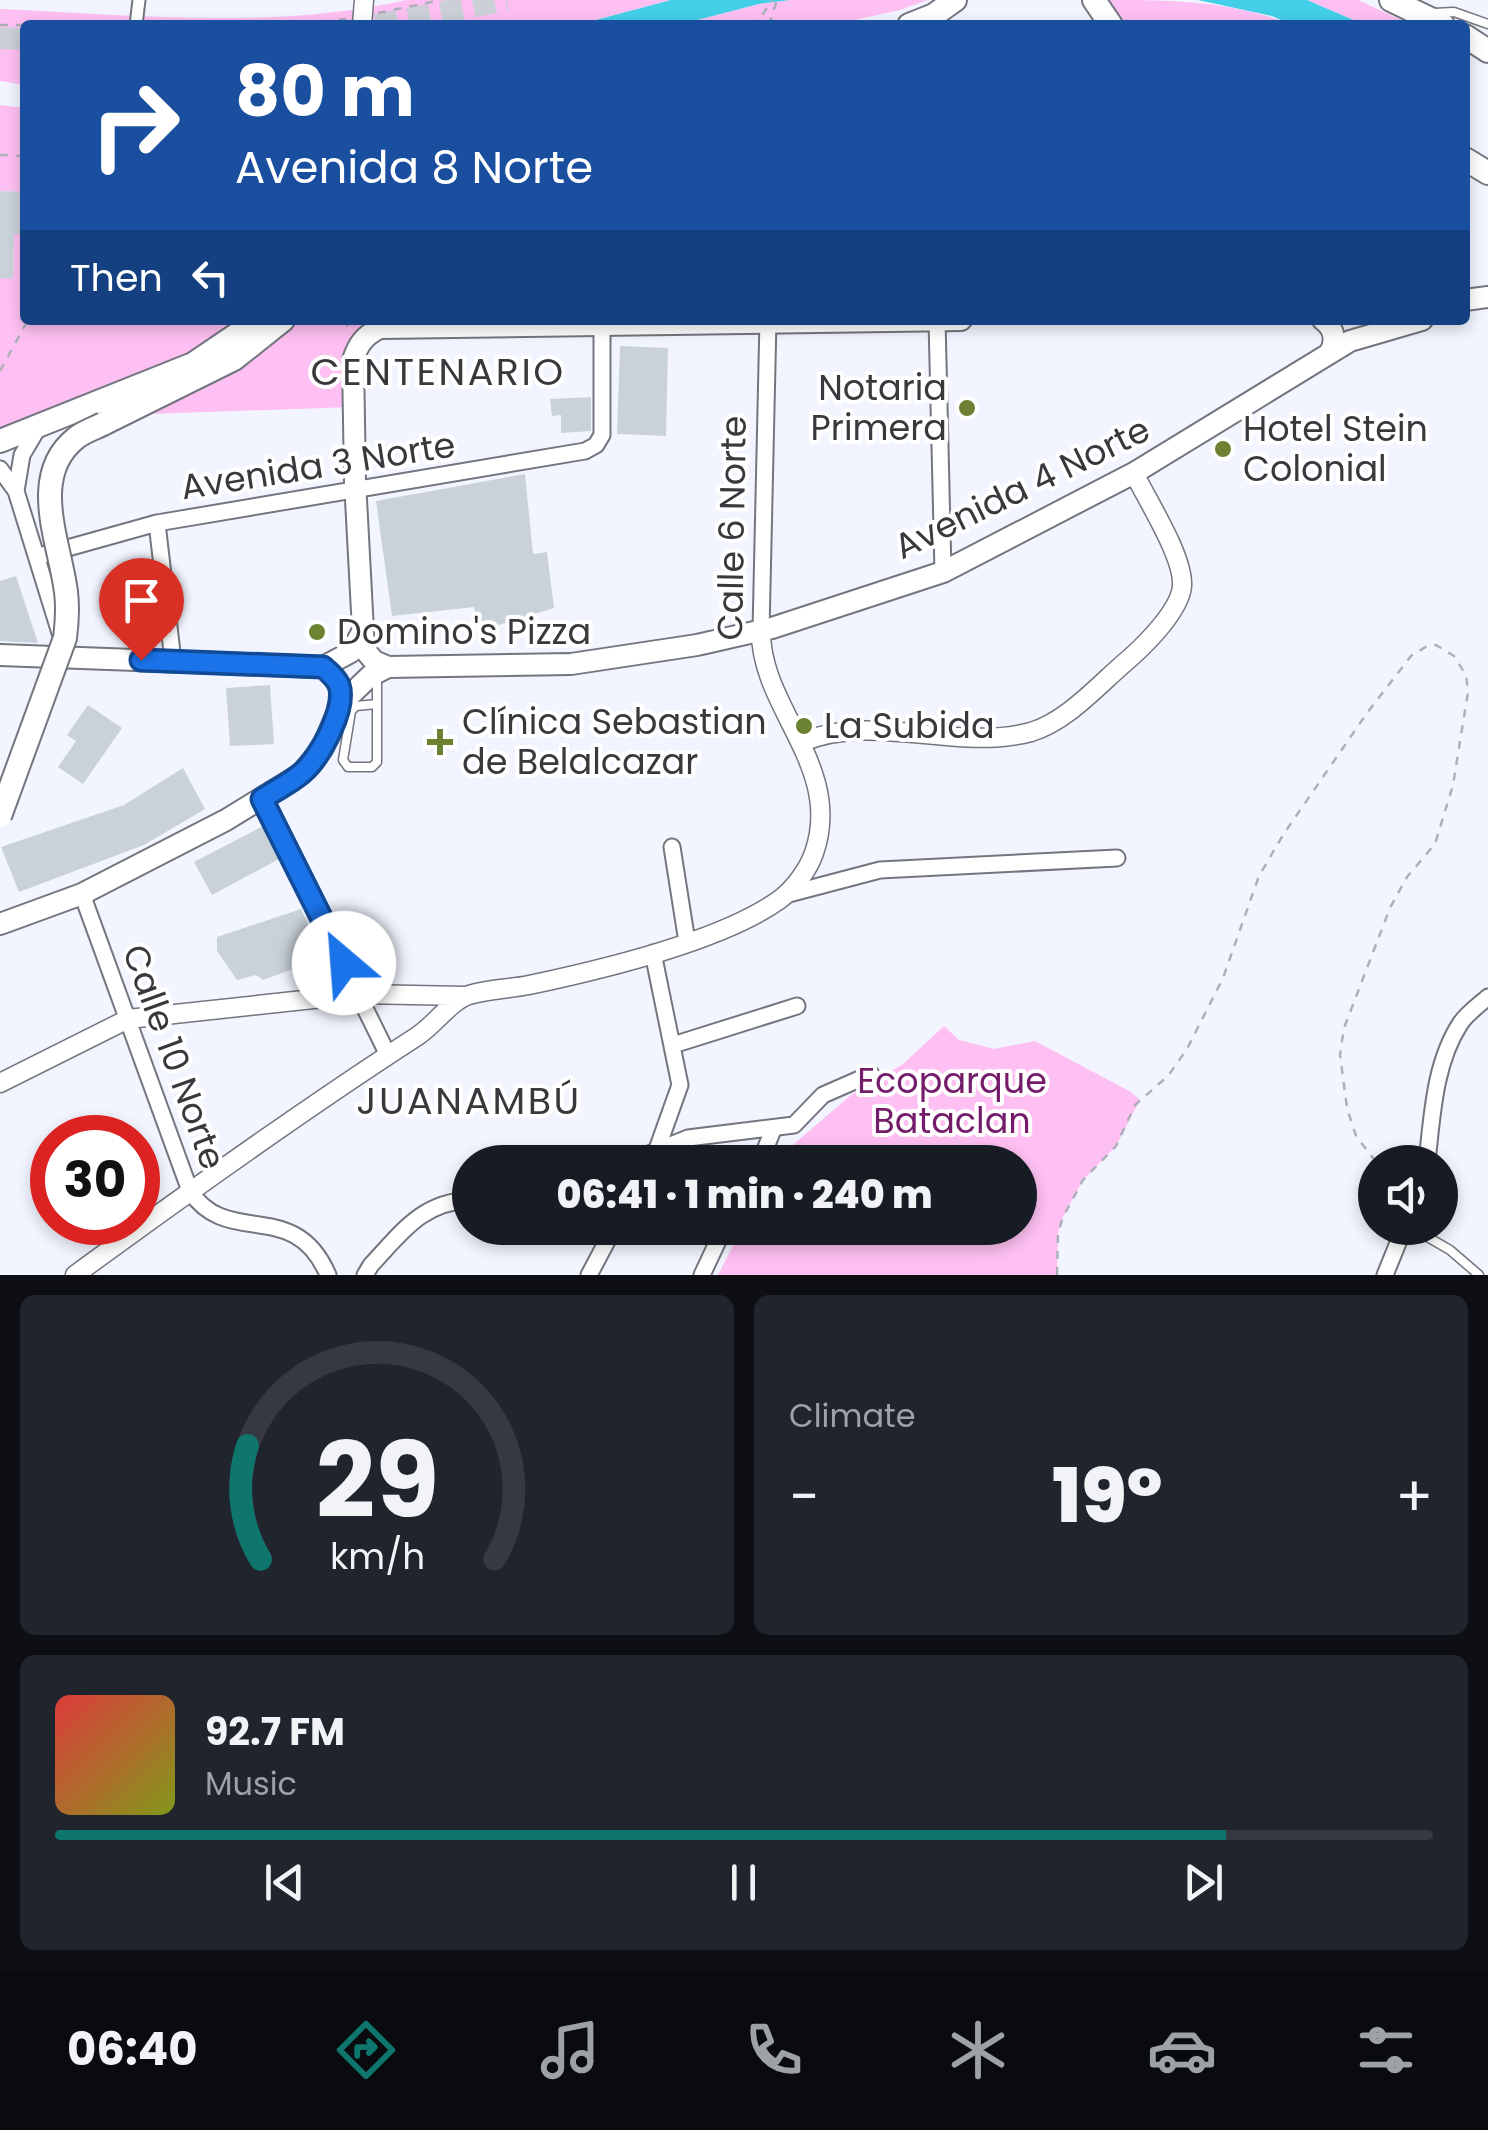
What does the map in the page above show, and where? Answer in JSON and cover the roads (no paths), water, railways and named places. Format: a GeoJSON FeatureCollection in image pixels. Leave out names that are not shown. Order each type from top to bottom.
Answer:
{"type":"FeatureCollection","features":[{"type":"Feature","properties":{"kind":"main road"},"geometry":{"type":"LineString","coordinates":[[920,20],[956,0]]}},
{"type":"Feature","properties":{"kind":"main road"},"geometry":{"type":"LineString","coordinates":[[1392,0],[1433,20]]}},
{"type":"Feature","properties":{"kind":"main road"},"geometry":{"type":"LineString","coordinates":[[2,433],[38,428],[152,381],[222,347],[251,325]]}},
{"type":"Feature","properties":{"kind":"main road"},"geometry":{"type":"LineString","coordinates":[[0,816],[65,638],[66,589],[49,508],[58,461],[75,438],[234,359],[277,325]]}},
{"type":"Feature","properties":{"kind":"main road"},"geometry":{"type":"LineString","coordinates":[[341,704],[383,670],[368,656],[361,634],[352,360],[360,342],[380,328],[491,325]]}},
{"type":"Feature","properties":{"kind":"main road"},"geometry":{"type":"LineString","coordinates":[[1326,325],[1333,333],[1334,344],[1329,354]]}},
{"type":"Feature","properties":{"kind":"main road","name":"Avenida 4 Norte"},"geometry":{"type":"LineString","coordinates":[[383,670],[571,664],[697,645],[761,631],[943,572],[1134,473],[1329,354],[1371,333],[1402,325]]}},
{"type":"Feature","properties":{"kind":"main road"},"geometry":{"type":"LineString","coordinates":[[152,381],[234,359]]}},
{"type":"Feature","properties":{"kind":"main road"},"geometry":{"type":"LineString","coordinates":[[0,655],[323,667],[351,652],[361,634]]}},
{"type":"Feature","properties":{"kind":"main road"},"geometry":{"type":"LineString","coordinates":[[0,924],[82,894],[262,799],[301,774],[338,732],[340,687],[323,667]]}},
{"type":"Feature","properties":{"kind":"street","name":"Avenida 3 Norte"},"geometry":{"type":"LineString","coordinates":[[38,556],[157,523],[585,452],[596,446],[602,435],[602,325]]}},
{"type":"Feature","properties":{"kind":"street","name":"Calle 6 Norte"},"geometry":{"type":"LineString","coordinates":[[768,325],[762,656],[802,742],[816,786],[820,826],[812,858],[786,895]]}},
{"type":"Feature","properties":{"kind":"street"},"geometry":{"type":"LineString","coordinates":[[937,325],[943,572]]}},
{"type":"Feature","properties":{"kind":"street"},"geometry":{"type":"LineString","coordinates":[[16,491],[22,455],[38,428]]}},
{"type":"Feature","properties":{"kind":"street"},"geometry":{"type":"LineString","coordinates":[[0,469],[16,491],[60,635],[77,658]]}},
{"type":"Feature","properties":{"kind":"street"},"geometry":{"type":"LineString","coordinates":[[802,742],[848,730],[990,737],[1031,732],[1058,719],[1148,643],[1182,588],[1178,564],[1134,473]]}},
{"type":"Feature","properties":{"kind":"street"},"geometry":{"type":"LineString","coordinates":[[157,523],[173,661]]}},
{"type":"Feature","properties":{"kind":"street"},"geometry":{"type":"LineString","coordinates":[[50,657],[60,635]]}},
{"type":"Feature","properties":{"kind":"street"},"geometry":{"type":"LineString","coordinates":[[262,799],[388,1055]]}},
{"type":"Feature","properties":{"kind":"street"},"geometry":{"type":"LineString","coordinates":[[672,847],[686,942]]}},
{"type":"Feature","properties":{"kind":"street"},"geometry":{"type":"LineString","coordinates":[[0,1083],[128,1019],[360,994],[465,996],[568,976],[653,953],[759,912],[786,895],[880,870],[1117,858]]}},
{"type":"Feature","properties":{"kind":"street","name":"Calle 10 Norte"},"geometry":{"type":"LineString","coordinates":[[82,894],[190,1191],[202,1208],[219,1218],[283,1228],[304,1238],[328,1275]]}},
{"type":"Feature","properties":{"kind":"street"},"geometry":{"type":"LineString","coordinates":[[653,953],[680,1085],[658,1145]]}},
{"type":"Feature","properties":{"kind":"street"},"geometry":{"type":"LineString","coordinates":[[75,1275],[190,1191],[422,1034],[465,996]]}},
{"type":"Feature","properties":{"kind":"street"},"geometry":{"type":"LineString","coordinates":[[1429,1145],[1438,1084],[1448,1050],[1460,1023],[1488,997]]}},
{"type":"Feature","properties":{"kind":"street"},"geometry":{"type":"LineString","coordinates":[[673,1045],[797,1006]]}},
{"type":"Feature","properties":{"kind":"street"},"geometry":{"type":"LineString","coordinates":[[675,1145],[688,1138],[794,1126],[823,1094],[871,1074]]}},
{"type":"Feature","properties":{"kind":"street"},"geometry":{"type":"LineString","coordinates":[[767,1145],[773,1130]]}},
{"type":"Feature","properties":{"kind":"street"},"geometry":{"type":"LineString","coordinates":[[366,1275],[371,1265],[425,1211],[452,1201]]}},
{"type":"Feature","properties":{"kind":"street"},"geometry":{"type":"LineString","coordinates":[[590,1275],[605,1245]]}},
{"type":"Feature","properties":{"kind":"street"},"geometry":{"type":"LineString","coordinates":[[702,1275],[716,1245]]}},
{"type":"Feature","properties":{"kind":"street"},"geometry":{"type":"LineString","coordinates":[[1385,1275],[1397,1245]]}},
{"type":"Feature","properties":{"kind":"lane"},"geometry":{"type":"LineString","coordinates":[[1420,13],[1454,12],[1488,24]]}},
{"type":"Feature","properties":{"kind":"lane"},"geometry":{"type":"LineString","coordinates":[[377,704],[353,707],[338,732],[344,765],[376,766],[377,704],[383,670]]}},
{"type":"Feature","properties":{"kind":"lane"},"geometry":{"type":"LineString","coordinates":[[1441,1245],[1478,1275]]}},
{"type":"Feature","properties":{"kind":"water"},"geometry":{"type":"Polygon","coordinates":[[[671,0],[790,0],[697,20],[596,20],[671,0]]]}},
{"type":"Feature","properties":{"kind":"water"},"geometry":{"type":"Polygon","coordinates":[[[1198,0],[1307,0],[1353,20],[1281,20],[1198,0]]]}},
{"type":"Feature","properties":{"kind":"tunnel"},"geometry":{"type":"LineString","coordinates":[[402,20],[507,0]]}},
{"type":"Feature","properties":{"kind":"tunnel"},"geometry":{"type":"LineString","coordinates":[[0,38],[20,39]]}},
{"type":"Feature","properties":{"kind":"place","name":"Notaria Primera"},"geometry":{"type":"Point","coordinates":[967,408]}},
{"type":"Feature","properties":{"kind":"place","name":"Hotel Stein Colonial"},"geometry":{"type":"Point","coordinates":[1223,449]}},
{"type":"Feature","properties":{"kind":"place","name":"Domino's Pizza"},"geometry":{"type":"Point","coordinates":[317,632]}},
{"type":"Feature","properties":{"kind":"place","name":"La Subida"},"geometry":{"type":"Point","coordinates":[804,726]}},
{"type":"Feature","properties":{"kind":"place","name":"Clínica Sebastian de Belalcazar"},"geometry":{"type":"Point","coordinates":[440,742]}},
{"type":"Feature","properties":{"kind":"district","name":"CENTENARIO"},"geometry":{"type":"Point","coordinates":[438,372]}},
{"type":"Feature","properties":{"kind":"district","name":"JUANAMBÚ"},"geometry":{"type":"Point","coordinates":[469,1101]}},
{"type":"Feature","properties":{"kind":"park label","name":"Ecoparque Bataclan"},"geometry":{"type":"Point","coordinates":[952,1101]}}]}
